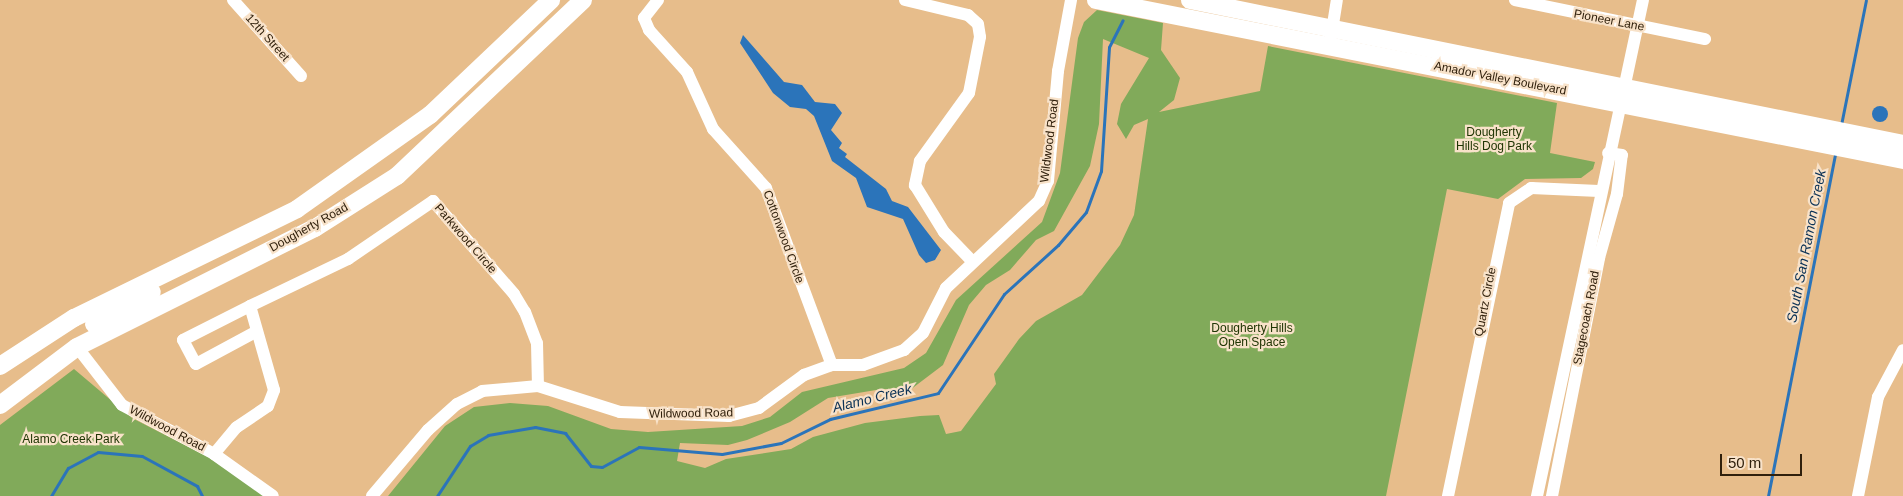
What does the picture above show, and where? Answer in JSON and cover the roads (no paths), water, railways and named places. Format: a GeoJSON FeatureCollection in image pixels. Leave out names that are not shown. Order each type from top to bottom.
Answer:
{"type":"FeatureCollection","features":[{"type":"Feature","properties":{"kind":"main road","name":"Dougherty Road"},"geometry":{"type":"LineString","coordinates":[[0,366],[74,318],[297,209],[377,155],[430,115],[551,0]]}},
{"type":"Feature","properties":{"kind":"main road","name":"Dougherty Road"},"geometry":{"type":"LineString","coordinates":[[0,405],[77,347],[315,228],[397,176],[583,0]]}},
{"type":"Feature","properties":{"kind":"main road","name":"Amador Valley Boulevard"},"geometry":{"type":"LineString","coordinates":[[1096,0],[1331,37],[1865,144],[1903,144]]}},
{"type":"Feature","properties":{"kind":"main road","name":"Amador Valley Boulevard"},"geometry":{"type":"LineString","coordinates":[[1190,0],[1331,37]]}},
{"type":"Feature","properties":{"kind":"main road","name":"Amador Valley Boulevard"},"geometry":{"type":"LineString","coordinates":[[1865,144],[1903,160]]}},
{"type":"Feature","properties":{"kind":"main road"},"geometry":{"type":"LineString","coordinates":[[77,347],[87,329],[154,291],[176,269]]}},
{"type":"Feature","properties":{"kind":"street","name":"12th Street"},"geometry":{"type":"LineString","coordinates":[[233,0],[301,76]]}},
{"type":"Feature","properties":{"kind":"street","name":"Cottonwood Circle"},"geometry":{"type":"LineString","coordinates":[[658,0],[644,18],[650,30],[686,72],[714,129],[766,188],[832,365]]}},
{"type":"Feature","properties":{"kind":"street"},"geometry":{"type":"LineString","coordinates":[[905,0],[968,15],[978,24],[980,37],[970,93],[920,161],[915,185],[928,210],[972,261]]}},
{"type":"Feature","properties":{"kind":"street","name":"Wildwood Road"},"geometry":{"type":"LineString","coordinates":[[372,496],[428,430],[457,404],[490,390],[538,386],[620,412],[729,416],[759,408],[804,375],[832,365],[863,365],[904,350],[923,333],[946,288],[972,261],[1025,217],[1048,181],[1058,71],[1071,0]]}},
{"type":"Feature","properties":{"kind":"street"},"geometry":{"type":"LineString","coordinates":[[1331,37],[1337,0]]}},
{"type":"Feature","properties":{"kind":"street","name":"Pioneer Lane"},"geometry":{"type":"LineString","coordinates":[[1515,0],[1636,26],[1705,38]]}},
{"type":"Feature","properties":{"kind":"street","name":"Stagecoach Road"},"geometry":{"type":"LineString","coordinates":[[1537,496],[1599,191],[1643,0]]}},
{"type":"Feature","properties":{"kind":"street","name":"Stagecoach Road"},"geometry":{"type":"LineString","coordinates":[[1552,496],[1581,344],[1621,168],[1622,155],[1608,153]]}},
{"type":"Feature","properties":{"kind":"street","name":"Quartz Circle"},"geometry":{"type":"LineString","coordinates":[[1448,496],[1509,203],[1531,188],[1599,191]]}},
{"type":"Feature","properties":{"kind":"street","name":"Parkwood Circle"},"geometry":{"type":"LineString","coordinates":[[257,331],[196,364],[183,340],[348,259],[432,201],[522,306],[537,343],[538,386]]}},
{"type":"Feature","properties":{"kind":"street"},"geometry":{"type":"LineString","coordinates":[[214,454],[237,427],[268,406],[274,390],[250,306]]}},
{"type":"Feature","properties":{"kind":"street"},"geometry":{"type":"LineString","coordinates":[[1568,341],[1581,344]]}},
{"type":"Feature","properties":{"kind":"street","name":"Wildwood Road"},"geometry":{"type":"LineString","coordinates":[[77,347],[122,405],[214,454],[273,496]]}},
{"type":"Feature","properties":{"kind":"street"},"geometry":{"type":"LineString","coordinates":[[1858,496],[1878,397],[1903,350]]}},
{"type":"Feature","properties":{"kind":"water"},"geometry":{"type":"Polygon","coordinates":[[[743,35],[784,82],[802,85],[815,102],[835,104],[842,113],[831,130],[842,143],[839,148],[847,154],[845,157],[886,189],[892,201],[908,207],[941,250],[935,260],[926,263],[919,255],[903,219],[867,207],[856,178],[832,161],[814,116],[806,109],[790,107],[773,93],[740,43],[743,35]]]}},
{"type":"Feature","properties":{"kind":"water"},"geometry":{"type":"Polygon","coordinates":[[[1880,106],[1886,108],[1888,114],[1886,120],[1880,122],[1874,120],[1872,114],[1874,108],[1880,106]]]}},
{"type":"Feature","properties":{"kind":"waterway","name":"South San Ramon Creek"},"geometry":{"type":"LineString","coordinates":[[1841,125],[1866,0]]}},
{"type":"Feature","properties":{"kind":"waterway","name":"Alamo Creek"},"geometry":{"type":"LineString","coordinates":[[437,496],[470,446],[488,435],[535,427],[565,433],[591,466],[602,467],[639,447],[722,454],[781,443],[830,419],[938,393],[1004,294],[1058,245],[1086,212],[1101,171],[1109,47],[1123,20]]}},
{"type":"Feature","properties":{"kind":"waterway","name":"South San Ramon Creek"},"geometry":{"type":"LineString","coordinates":[[1768,496],[1835,153]]}},
{"type":"Feature","properties":{"kind":"waterway","name":"Alamo Creek"},"geometry":{"type":"LineString","coordinates":[[51,496],[68,468],[98,452],[142,456],[197,486],[202,496]]}},
{"type":"Feature","properties":{"kind":"park label","name":"Dougherty Hills Dog Park"},"geometry":{"type":"Point","coordinates":[1494,140]}},
{"type":"Feature","properties":{"kind":"park label","name":"Dougherty Hills Open Space"},"geometry":{"type":"Point","coordinates":[1252,336]}},
{"type":"Feature","properties":{"kind":"park label","name":"Alamo Creek Park"},"geometry":{"type":"Point","coordinates":[71,440]}}]}
